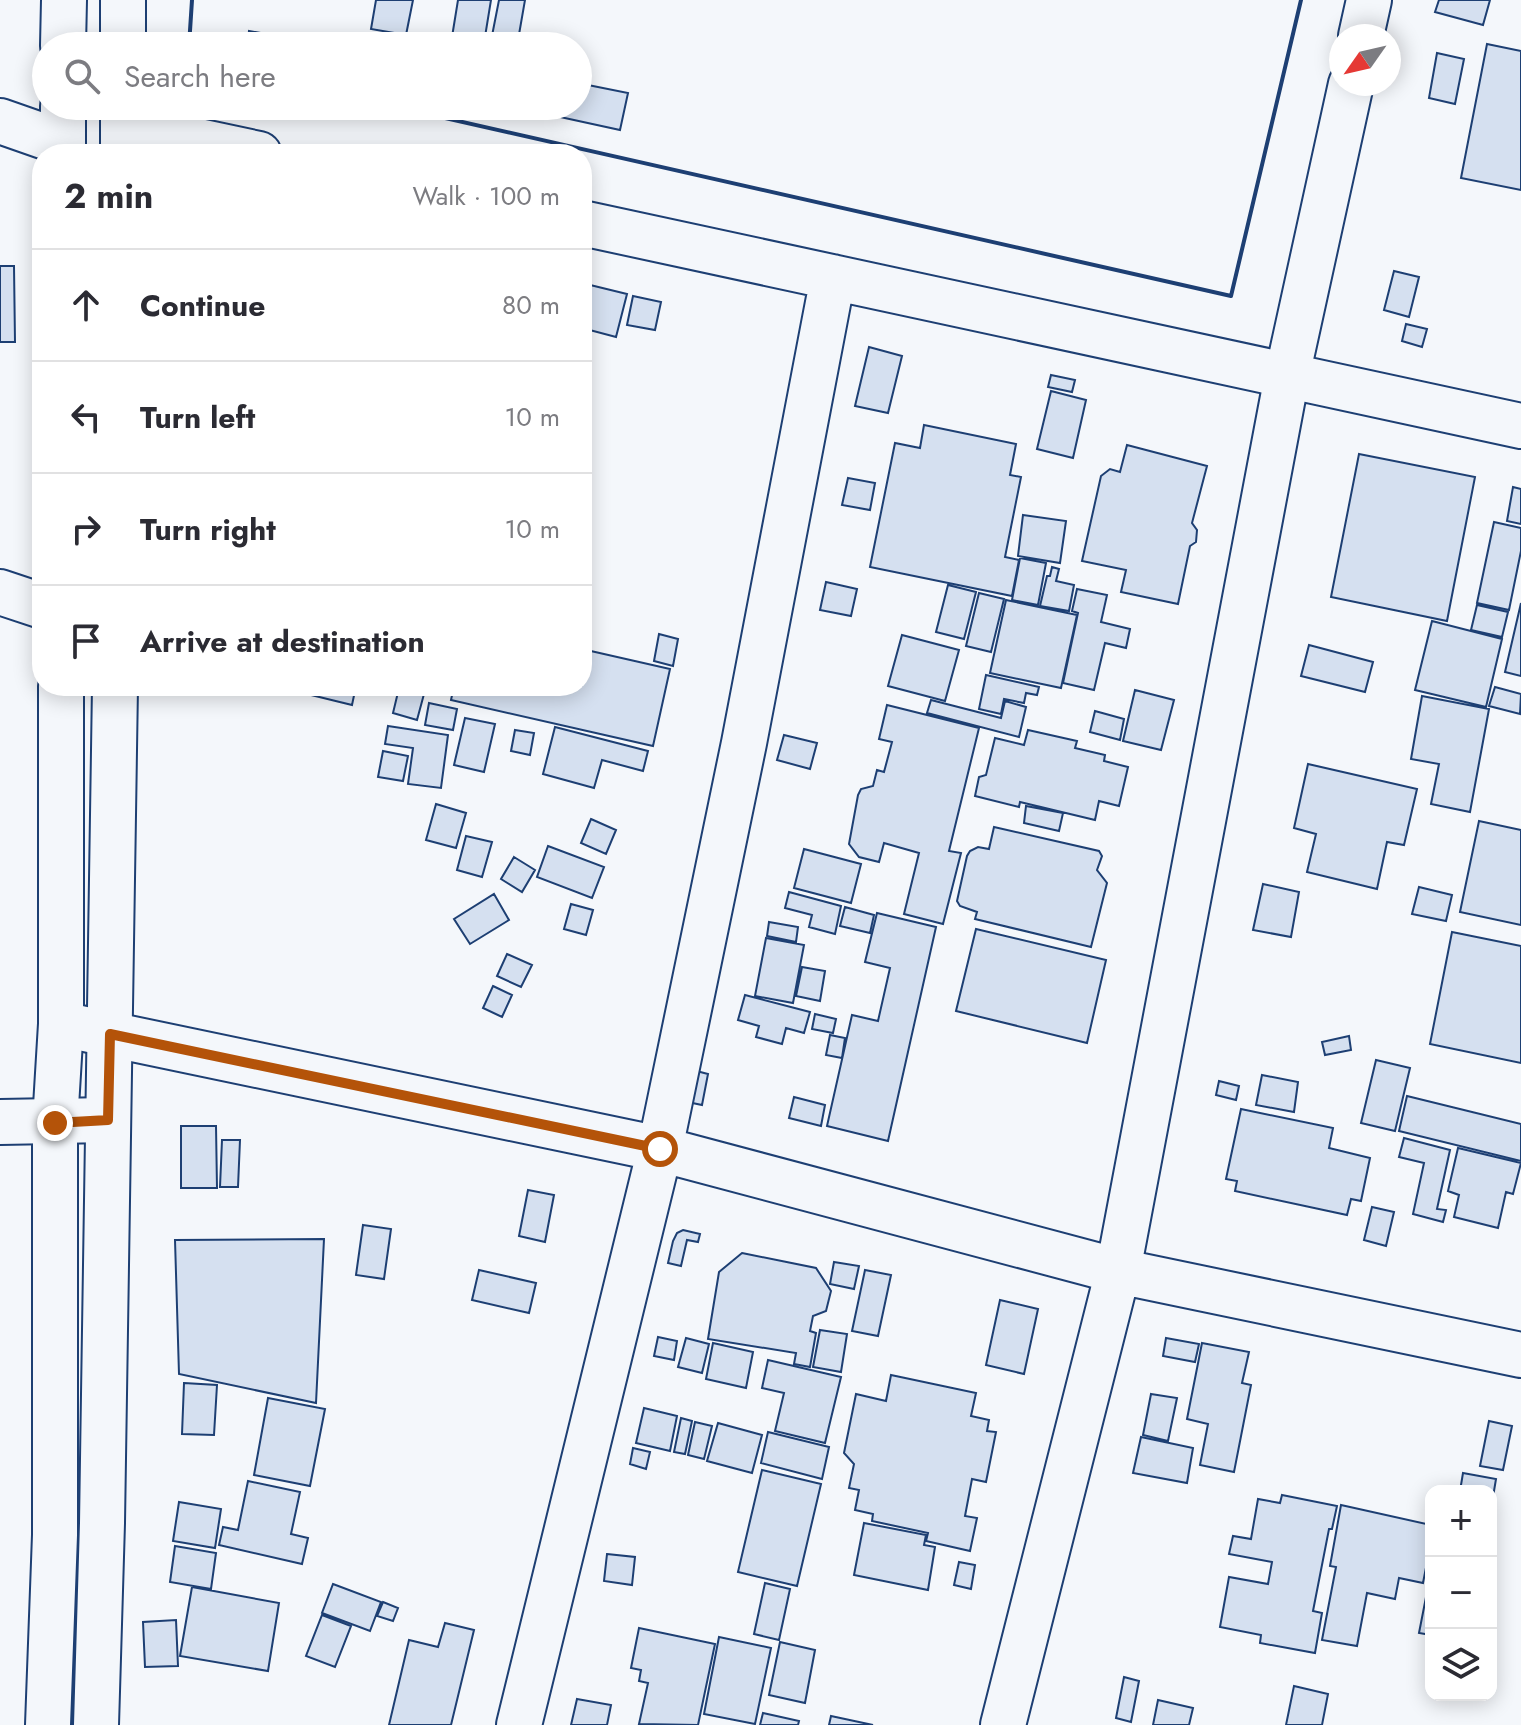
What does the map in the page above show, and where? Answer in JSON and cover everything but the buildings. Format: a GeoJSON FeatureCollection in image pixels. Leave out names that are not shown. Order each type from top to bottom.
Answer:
{"type":"FeatureCollection","features":[{"type":"Feature","properties":{"kind":"street"},"geometry":{"type":"LineString","coordinates":[[63,32],[64,0]]}},
{"type":"Feature","properties":{"kind":"street"},"geometry":{"type":"LineString","coordinates":[[123,0],[123,32]]}},
{"type":"Feature","properties":{"kind":"street"},"geometry":{"type":"LineString","coordinates":[[1364,24],[1369,0]]}},
{"type":"Feature","properties":{"kind":"street"},"geometry":{"type":"LineString","coordinates":[[1003,1725],[1118,1271],[1287,376],[1348,96]]}},
{"type":"Feature","properties":{"kind":"street"},"geometry":{"type":"LineString","coordinates":[[0,121],[63,134]]}},
{"type":"Feature","properties":{"kind":"street"},"geometry":{"type":"LineString","coordinates":[[123,128],[207,144]]}},
{"type":"Feature","properties":{"kind":"street"},"geometry":{"type":"LineString","coordinates":[[592,225],[1521,426]]}},
{"type":"Feature","properties":{"kind":"street"},"geometry":{"type":"LineString","coordinates":[[519,1725],[660,1149],[744,743],[833,277]]}},
{"type":"Feature","properties":{"kind":"street"},"geometry":{"type":"LineString","coordinates":[[0,592],[32,603]]}},
{"type":"Feature","properties":{"kind":"street"},"geometry":{"type":"LineString","coordinates":[[48,1725],[55,1535],[55,1123],[61,1024],[61,696]]}},
{"type":"Feature","properties":{"kind":"street"},"geometry":{"type":"LineString","coordinates":[[96,1725],[115,696]]}},
{"type":"Feature","properties":{"kind":"street"},"geometry":{"type":"LineString","coordinates":[[61,1024],[660,1149],[1118,1271],[1521,1355]]}},
{"type":"Feature","properties":{"kind":"street"},"geometry":{"type":"LineString","coordinates":[[0,1122],[108,1120]]}},
{"type":"Feature","properties":{"kind":"wall"},"geometry":{"type":"LineString","coordinates":[[190,32],[192,0]]}},
{"type":"Feature","properties":{"kind":"wall"},"geometry":{"type":"LineString","coordinates":[[592,151],[1231,296],[1301,0]]}},
{"type":"Feature","properties":{"kind":"wall"},"geometry":{"type":"LineString","coordinates":[[454,120],[560,144]]}},
{"type":"Feature","properties":{"kind":"route"},"geometry":{"type":"LineString","coordinates":[[55,1123],[108,1120],[110,1034],[660,1149]]}}]}
